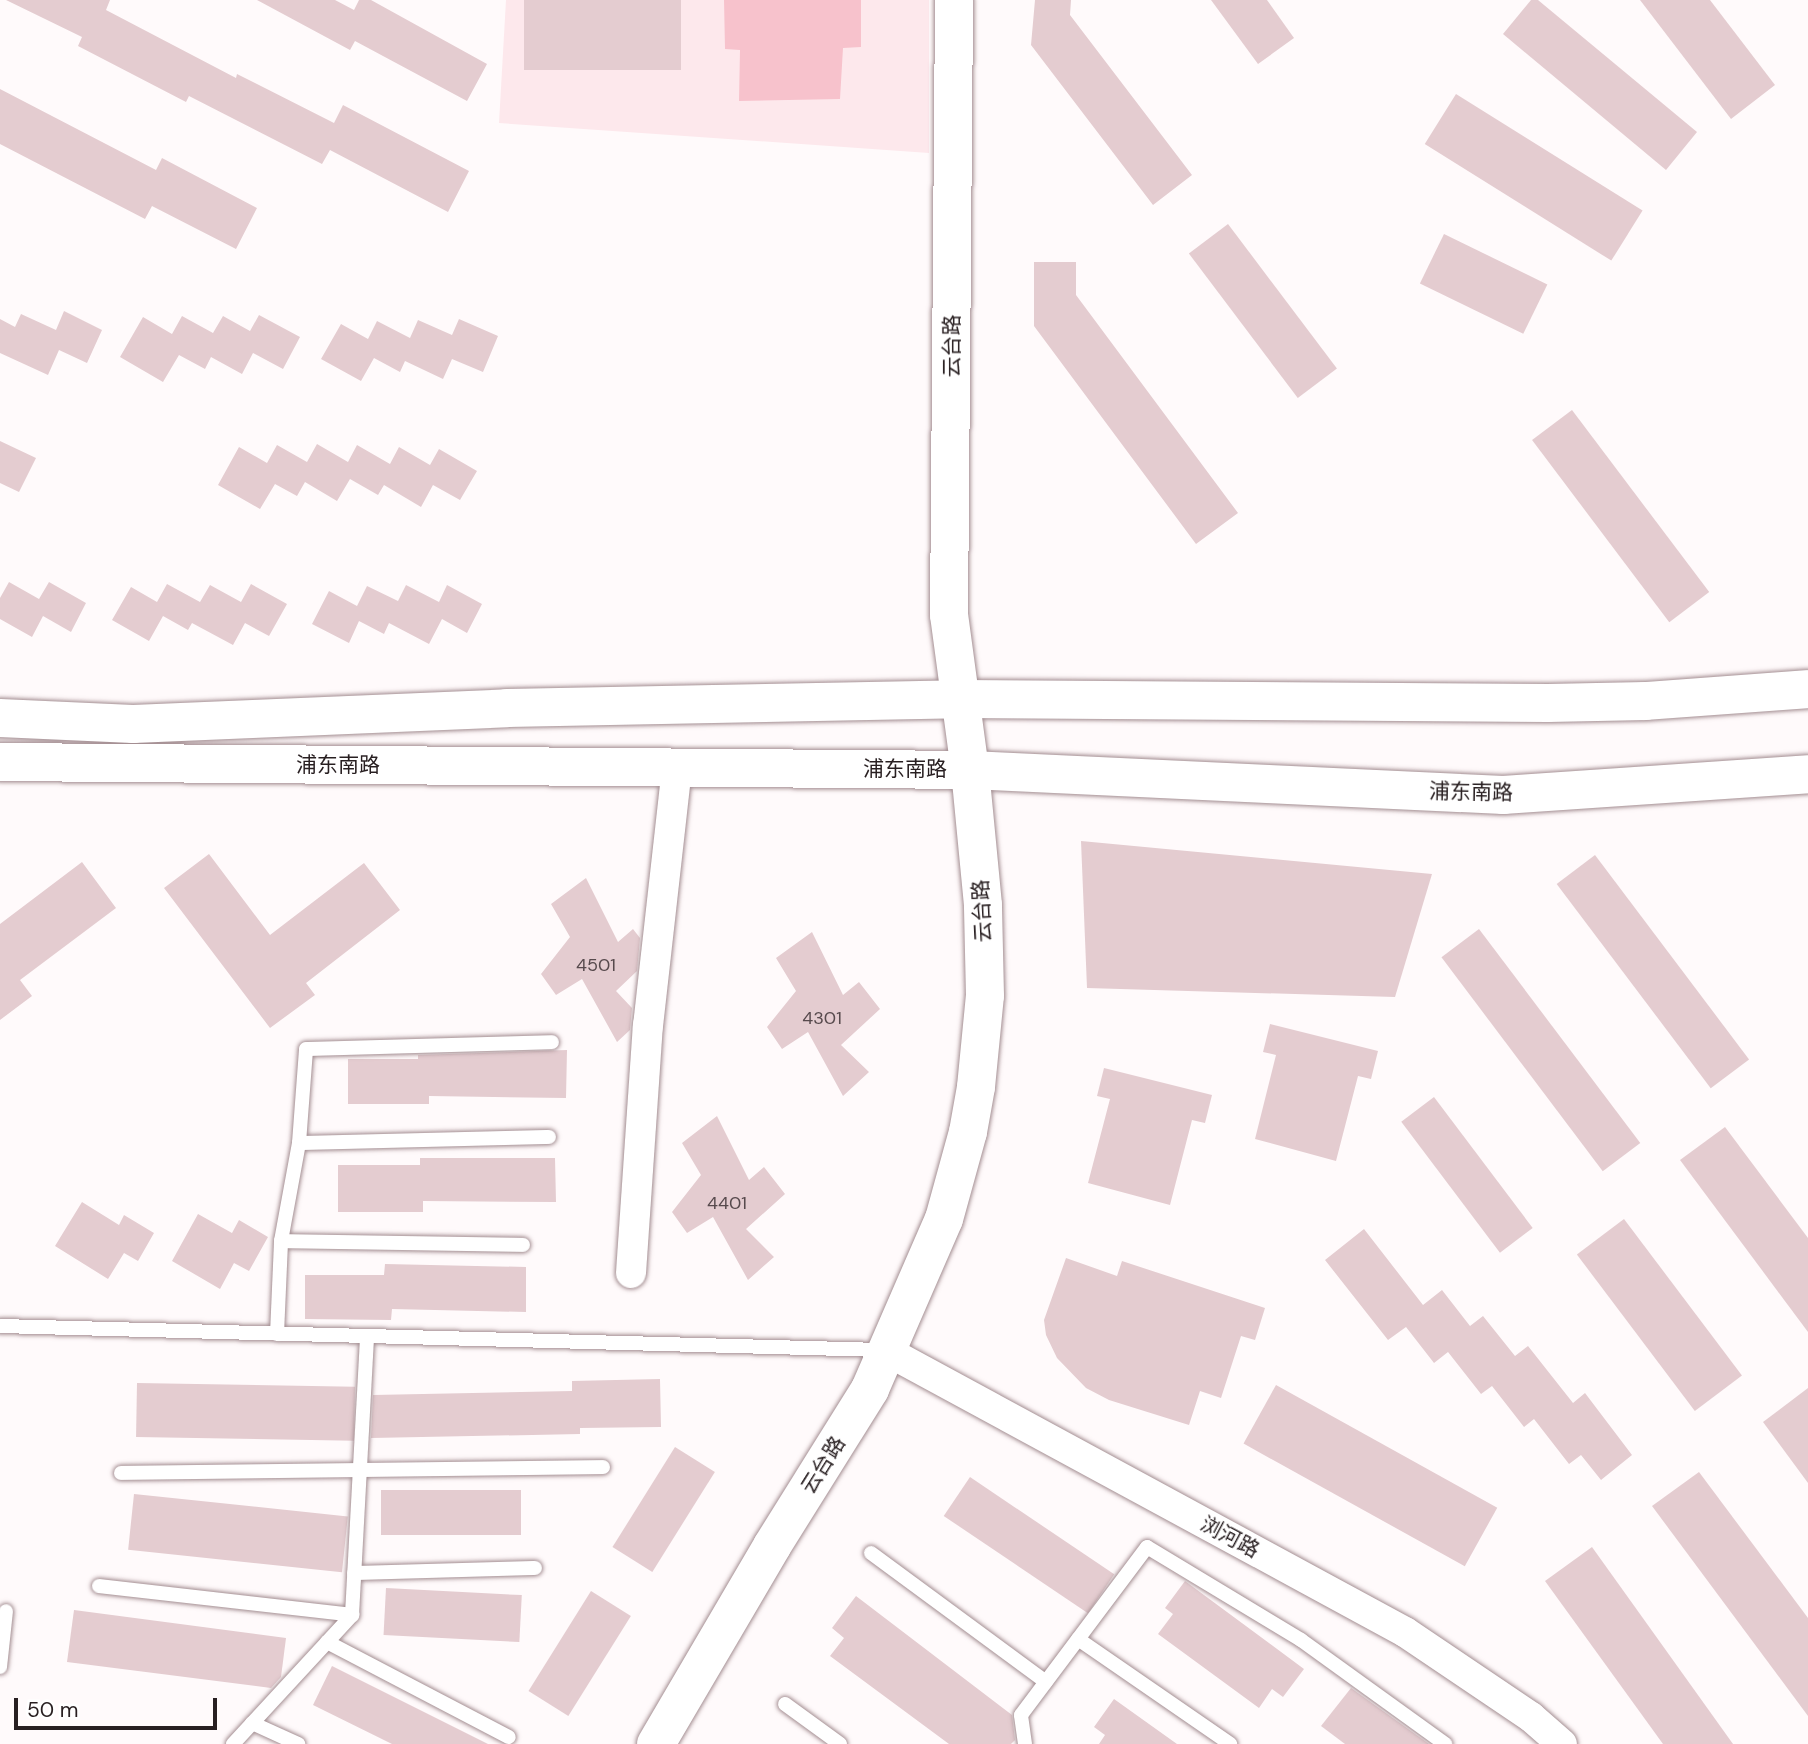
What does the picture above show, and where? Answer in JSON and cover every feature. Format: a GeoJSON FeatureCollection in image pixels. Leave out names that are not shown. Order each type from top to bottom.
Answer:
{"type":"FeatureCollection","features":[{"type":"Feature","properties":{"kind":"main road","name":"云台路"},"geometry":{"type":"LineString","coordinates":[[656,1744],[772,1546],[870,1389],[944,1219],[965,1143],[976,1087],[982,1042],[985,951],[970,770],[949,615],[954,0]]}},
{"type":"Feature","properties":{"kind":"main road"},"geometry":{"type":"LineString","coordinates":[[0,718],[133,724],[508,708],[959,699],[1548,703],[1646,701],[1808,690]]}},
{"type":"Feature","properties":{"kind":"main road","name":"浦东南路"},"geometry":{"type":"LineString","coordinates":[[0,762],[970,770],[1503,795],[1808,774]]}},
{"type":"Feature","properties":{"kind":"street"},"geometry":{"type":"LineString","coordinates":[[631,1273],[648,1026],[677,767]]}},
{"type":"Feature","properties":{"kind":"street","name":"浏河路"},"geometry":{"type":"LineString","coordinates":[[885,1350],[1405,1632],[1531,1717],[1562,1744]]}},
{"type":"Feature","properties":{"kind":"lane"},"geometry":{"type":"LineString","coordinates":[[277,1334],[281,1241],[299,1143],[306,1049],[552,1042]]}},
{"type":"Feature","properties":{"kind":"lane"},"geometry":{"type":"LineString","coordinates":[[299,1143],[549,1137]]}},
{"type":"Feature","properties":{"kind":"lane"},"geometry":{"type":"LineString","coordinates":[[281,1241],[523,1245]]}},
{"type":"Feature","properties":{"kind":"lane"},"geometry":{"type":"LineString","coordinates":[[0,1326],[885,1350]]}},
{"type":"Feature","properties":{"kind":"lane"},"geometry":{"type":"LineString","coordinates":[[233,1744],[352,1615],[367,1336]]}},
{"type":"Feature","properties":{"kind":"lane"},"geometry":{"type":"LineString","coordinates":[[121,1473],[603,1467]]}},
{"type":"Feature","properties":{"kind":"lane"},"geometry":{"type":"LineString","coordinates":[[1025,1744],[1021,1715],[1147,1546],[1301,1640],[1445,1744]]}},
{"type":"Feature","properties":{"kind":"lane"},"geometry":{"type":"LineString","coordinates":[[871,1553],[1046,1682]]}},
{"type":"Feature","properties":{"kind":"lane"},"geometry":{"type":"LineString","coordinates":[[354,1573],[535,1568]]}},
{"type":"Feature","properties":{"kind":"lane"},"geometry":{"type":"LineString","coordinates":[[99,1586],[352,1615]]}},
{"type":"Feature","properties":{"kind":"lane"},"geometry":{"type":"LineString","coordinates":[[0,1667],[6,1611]]}},
{"type":"Feature","properties":{"kind":"lane"},"geometry":{"type":"LineString","coordinates":[[1079,1639],[1230,1744]]}},
{"type":"Feature","properties":{"kind":"lane"},"geometry":{"type":"LineString","coordinates":[[327,1642],[509,1737]]}},
{"type":"Feature","properties":{"kind":"lane"},"geometry":{"type":"LineString","coordinates":[[785,1704],[841,1744]]}},
{"type":"Feature","properties":{"kind":"lane"},"geometry":{"type":"LineString","coordinates":[[251,1723],[298,1744]]}},
{"type":"Feature","properties":{"kind":"shaded area"},"geometry":{"type":"Polygon","coordinates":[[[506,0],[929,0],[929,153],[499,123],[506,0]]]}},
{"type":"Feature","properties":{"kind":"shaded area"},"geometry":{"type":"Polygon","coordinates":[[[724,0],[861,0],[861,47],[843,48],[840,99],[739,101],[740,50],[725,49],[724,0]]]}},
{"type":"Feature","properties":{"kind":"building"},"geometry":{"type":"Polygon","coordinates":[[[6,0],[110,0],[106,10],[236,78],[237,74],[334,123],[343,105],[469,171],[448,212],[330,150],[322,164],[189,96],[186,102],[78,46],[82,37],[6,0]]]}},
{"type":"Feature","properties":{"kind":"building"},"geometry":{"type":"Polygon","coordinates":[[[257,0],[335,0],[354,10],[359,0],[371,0],[487,64],[467,101],[355,41],[350,50],[257,0]]]}},
{"type":"Feature","properties":{"kind":"building"},"geometry":{"type":"Polygon","coordinates":[[[524,0],[681,0],[681,70],[524,70],[524,0]]]}},
{"type":"Feature","properties":{"kind":"building"},"geometry":{"type":"Polygon","coordinates":[[[1035,0],[1071,0],[1070,15],[1192,175],[1153,205],[1031,45],[1035,0]]]}},
{"type":"Feature","properties":{"kind":"building"},"geometry":{"type":"Polygon","coordinates":[[[1211,0],[1267,0],[1294,38],[1258,64],[1211,0]]]}},
{"type":"Feature","properties":{"kind":"building"},"geometry":{"type":"Polygon","coordinates":[[[1531,0],[1538,0],[1697,132],[1666,170],[1503,34],[1531,0]]]}},
{"type":"Feature","properties":{"kind":"building"},"geometry":{"type":"Polygon","coordinates":[[[1640,0],[1710,0],[1775,85],[1731,119],[1640,0]]]}},
{"type":"Feature","properties":{"kind":"building"},"geometry":{"type":"Polygon","coordinates":[[[0,89],[156,170],[162,158],[257,208],[236,249],[152,206],[145,219],[0,144],[0,89]]]}},
{"type":"Feature","properties":{"kind":"building"},"geometry":{"type":"Polygon","coordinates":[[[1456,94],[1643,211],[1611,261],[1425,144],[1456,94]]]}},
{"type":"Feature","properties":{"kind":"building"},"geometry":{"type":"Polygon","coordinates":[[[1228,224],[1337,369],[1298,398],[1189,253],[1228,224]]]}},
{"type":"Feature","properties":{"kind":"building"},"geometry":{"type":"Polygon","coordinates":[[[1444,234],[1547,284],[1523,334],[1420,283],[1444,234]]]}},
{"type":"Feature","properties":{"kind":"building"},"geometry":{"type":"Polygon","coordinates":[[[1034,262],[1076,262],[1076,295],[1238,513],[1196,544],[1034,326],[1034,262]]]}},
{"type":"Feature","properties":{"kind":"building"},"geometry":{"type":"Polygon","coordinates":[[[64,311],[102,330],[87,363],[59,350],[48,375],[0,353],[0,319],[15,327],[21,314],[56,330],[64,311]]]}},
{"type":"Feature","properties":{"kind":"building"},"geometry":{"type":"Polygon","coordinates":[[[259,315],[300,337],[283,369],[253,353],[242,374],[211,357],[205,369],[179,355],[163,382],[120,357],[143,317],[172,334],[182,316],[213,333],[223,316],[250,331],[259,315]]]}},
{"type":"Feature","properties":{"kind":"building"},"geometry":{"type":"Polygon","coordinates":[[[459,319],[498,336],[483,372],[452,359],[443,379],[405,361],[400,372],[374,358],[361,381],[321,359],[341,324],[368,339],[377,321],[410,338],[418,320],[452,335],[459,319]]]}},
{"type":"Feature","properties":{"kind":"building"},"geometry":{"type":"Polygon","coordinates":[[[1572,410],[1709,592],[1669,622],[1532,440],[1572,410]]]}},
{"type":"Feature","properties":{"kind":"building"},"geometry":{"type":"Polygon","coordinates":[[[0,441],[36,458],[19,492],[0,483],[0,441]]]}},
{"type":"Feature","properties":{"kind":"building"},"geometry":{"type":"Polygon","coordinates":[[[317,444],[348,462],[357,445],[390,464],[399,447],[430,465],[439,449],[477,471],[460,500],[433,485],[421,507],[384,485],[378,495],[350,479],[337,501],[305,482],[297,496],[275,484],[260,509],[218,485],[239,447],[267,463],[277,445],[307,462],[317,444]]]}},
{"type":"Feature","properties":{"kind":"building"},"geometry":{"type":"Polygon","coordinates":[[[9,582],[39,599],[49,582],[86,603],[71,632],[43,616],[32,637],[0,619],[0,598],[9,582]]]}},
{"type":"Feature","properties":{"kind":"building"},"geometry":{"type":"Polygon","coordinates":[[[167,584],[200,602],[210,585],[241,602],[251,584],[287,604],[269,636],[245,623],[233,645],[192,623],[188,630],[163,616],[149,641],[112,620],[131,587],[157,602],[167,584]]]}},
{"type":"Feature","properties":{"kind":"building"},"geometry":{"type":"Polygon","coordinates":[[[406,585],[439,602],[447,585],[482,604],[467,633],[442,619],[429,644],[389,623],[384,634],[359,621],[349,643],[312,624],[329,591],[357,606],[367,586],[398,601],[406,585]]]}},
{"type":"Feature","properties":{"kind":"building"},"geometry":{"type":"Polygon","coordinates":[[[1081,841],[1432,874],[1395,997],[1087,988],[1081,841]]]}},
{"type":"Feature","properties":{"kind":"building"},"geometry":{"type":"Polygon","coordinates":[[[209,854],[270,935],[364,863],[400,910],[306,983],[315,995],[270,1028],[164,888],[209,854]]]}},
{"type":"Feature","properties":{"kind":"building"},"geometry":{"type":"Polygon","coordinates":[[[1595,855],[1749,1059],[1711,1088],[1557,884],[1595,855]]]}},
{"type":"Feature","properties":{"kind":"building"},"geometry":{"type":"Polygon","coordinates":[[[82,862],[116,908],[20,980],[32,996],[0,1020],[0,924],[82,862]]]}},
{"type":"Feature","properties":{"kind":"building"},"geometry":{"type":"Polygon","coordinates":[[[586,878],[618,942],[633,929],[640,938],[637,971],[616,991],[632,1008],[630,1030],[617,1042],[582,979],[556,995],[541,974],[570,937],[551,904],[586,878]]]}},
{"type":"Feature","properties":{"kind":"building"},"geometry":{"type":"Polygon","coordinates":[[[1479,929],[1640,1143],[1603,1171],[1441,957],[1479,929]]]}},
{"type":"Feature","properties":{"kind":"building"},"geometry":{"type":"Polygon","coordinates":[[[812,932],[843,995],[859,982],[880,1009],[841,1045],[869,1072],[843,1096],[808,1032],[782,1049],[767,1027],[796,991],[776,958],[812,932]]]}},
{"type":"Feature","properties":{"kind":"building"},"geometry":{"type":"Polygon","coordinates":[[[1270,1024],[1378,1051],[1371,1079],[1358,1076],[1336,1161],[1255,1139],[1276,1055],[1263,1052],[1270,1024]]]}},
{"type":"Feature","properties":{"kind":"building"},"geometry":{"type":"Polygon","coordinates":[[[567,1050],[566,1098],[429,1096],[429,1104],[348,1104],[348,1059],[418,1059],[418,1055],[567,1050]]]}},
{"type":"Feature","properties":{"kind":"building"},"geometry":{"type":"Polygon","coordinates":[[[1104,1068],[1212,1095],[1205,1123],[1192,1120],[1170,1205],[1088,1183],[1110,1099],[1097,1096],[1104,1068]]]}},
{"type":"Feature","properties":{"kind":"building"},"geometry":{"type":"Polygon","coordinates":[[[1434,1097],[1533,1228],[1500,1253],[1401,1122],[1434,1097]]]}},
{"type":"Feature","properties":{"kind":"building"},"geometry":{"type":"Polygon","coordinates":[[[717,1116],[749,1180],[764,1167],[785,1194],[746,1229],[774,1257],[748,1280],[713,1217],[687,1233],[672,1212],[701,1175],[682,1143],[717,1116]]]}},
{"type":"Feature","properties":{"kind":"building"},"geometry":{"type":"Polygon","coordinates":[[[1725,1127],[1808,1238],[1808,1332],[1680,1160],[1725,1127]]]}},
{"type":"Feature","properties":{"kind":"building"},"geometry":{"type":"Polygon","coordinates":[[[420,1158],[555,1158],[556,1202],[423,1201],[423,1212],[338,1212],[338,1165],[420,1165],[420,1158]]]}},
{"type":"Feature","properties":{"kind":"building"},"geometry":{"type":"Polygon","coordinates":[[[82,1202],[119,1225],[124,1215],[154,1233],[138,1261],[124,1253],[108,1279],[55,1246],[82,1202]]]}},
{"type":"Feature","properties":{"kind":"building"},"geometry":{"type":"Polygon","coordinates":[[[198,1214],[232,1233],[239,1220],[268,1237],[249,1271],[234,1263],[220,1289],[172,1261],[198,1214]]]}},
{"type":"Feature","properties":{"kind":"building"},"geometry":{"type":"Polygon","coordinates":[[[1624,1219],[1742,1376],[1695,1411],[1577,1255],[1624,1219]]]}},
{"type":"Feature","properties":{"kind":"building"},"geometry":{"type":"Polygon","coordinates":[[[1364,1229],[1423,1305],[1442,1290],[1470,1326],[1483,1316],[1515,1356],[1528,1346],[1573,1403],[1585,1393],[1632,1455],[1601,1480],[1581,1455],[1569,1464],[1534,1419],[1524,1427],[1492,1386],[1481,1394],[1448,1352],[1434,1363],[1406,1327],[1388,1340],[1325,1260],[1364,1229]]]}},
{"type":"Feature","properties":{"kind":"building"},"geometry":{"type":"Polygon","coordinates":[[[1066,1258],[1117,1276],[1122,1261],[1265,1308],[1255,1340],[1241,1336],[1221,1398],[1200,1391],[1189,1425],[1109,1400],[1086,1388],[1057,1358],[1046,1335],[1044,1320],[1066,1258]]]}},
{"type":"Feature","properties":{"kind":"building"},"geometry":{"type":"Polygon","coordinates":[[[385,1264],[526,1267],[526,1312],[392,1309],[391,1320],[305,1319],[305,1275],[384,1275],[385,1264]]]}},
{"type":"Feature","properties":{"kind":"building"},"geometry":{"type":"Polygon","coordinates":[[[660,1379],[661,1427],[580,1428],[580,1434],[371,1438],[373,1395],[572,1391],[572,1381],[660,1379]]]}},
{"type":"Feature","properties":{"kind":"building"},"geometry":{"type":"Polygon","coordinates":[[[137,1383],[355,1387],[354,1441],[136,1437],[137,1383]]]}},
{"type":"Feature","properties":{"kind":"building"},"geometry":{"type":"Polygon","coordinates":[[[1276,1385],[1497,1508],[1465,1566],[1244,1444],[1276,1385]]]}},
{"type":"Feature","properties":{"kind":"building"},"geometry":{"type":"Polygon","coordinates":[[[1808,1388],[1808,1483],[1763,1422],[1808,1388]]]}},
{"type":"Feature","properties":{"kind":"building"},"geometry":{"type":"Polygon","coordinates":[[[675,1447],[715,1472],[652,1572],[612,1547],[675,1447]]]}},
{"type":"Feature","properties":{"kind":"building"},"geometry":{"type":"Polygon","coordinates":[[[1699,1472],[1808,1618],[1808,1716],[1652,1506],[1699,1472]]]}},
{"type":"Feature","properties":{"kind":"building"},"geometry":{"type":"Polygon","coordinates":[[[970,1477],[1114,1574],[1088,1613],[944,1516],[970,1477]]]}},
{"type":"Feature","properties":{"kind":"building"},"geometry":{"type":"Polygon","coordinates":[[[381,1490],[521,1490],[521,1535],[381,1535],[381,1490]]]}},
{"type":"Feature","properties":{"kind":"building"},"geometry":{"type":"Polygon","coordinates":[[[134,1494],[348,1516],[342,1572],[128,1550],[134,1494]]]}},
{"type":"Feature","properties":{"kind":"building"},"geometry":{"type":"Polygon","coordinates":[[[1592,1547],[1733,1744],[1663,1744],[1545,1581],[1592,1547]]]}},
{"type":"Feature","properties":{"kind":"building"},"geometry":{"type":"Polygon","coordinates":[[[1185,1581],[1304,1669],[1283,1697],[1272,1689],[1259,1708],[1158,1634],[1173,1614],[1165,1608],[1185,1581]]]}},
{"type":"Feature","properties":{"kind":"building"},"geometry":{"type":"Polygon","coordinates":[[[386,1588],[522,1595],[519,1642],[384,1635],[386,1588]]]}},
{"type":"Feature","properties":{"kind":"building"},"geometry":{"type":"Polygon","coordinates":[[[591,1591],[631,1616],[568,1716],[528,1691],[591,1591]]]}},
{"type":"Feature","properties":{"kind":"building"},"geometry":{"type":"Polygon","coordinates":[[[856,1596],[1012,1715],[1015,1740],[1011,1744],[949,1744],[830,1656],[844,1638],[832,1628],[856,1596]]]}},
{"type":"Feature","properties":{"kind":"building"},"geometry":{"type":"Polygon","coordinates":[[[74,1610],[286,1638],[281,1677],[271,1688],[67,1662],[74,1610]]]}},
{"type":"Feature","properties":{"kind":"building"},"geometry":{"type":"Polygon","coordinates":[[[332,1666],[488,1744],[392,1744],[313,1705],[332,1666]]]}},
{"type":"Feature","properties":{"kind":"building"},"geometry":{"type":"Polygon","coordinates":[[[1351,1688],[1429,1744],[1345,1744],[1321,1726],[1351,1688]]]}},
{"type":"Feature","properties":{"kind":"building"},"geometry":{"type":"Polygon","coordinates":[[[1114,1699],[1177,1744],[1099,1744],[1105,1735],[1094,1727],[1114,1699]]]}}]}
